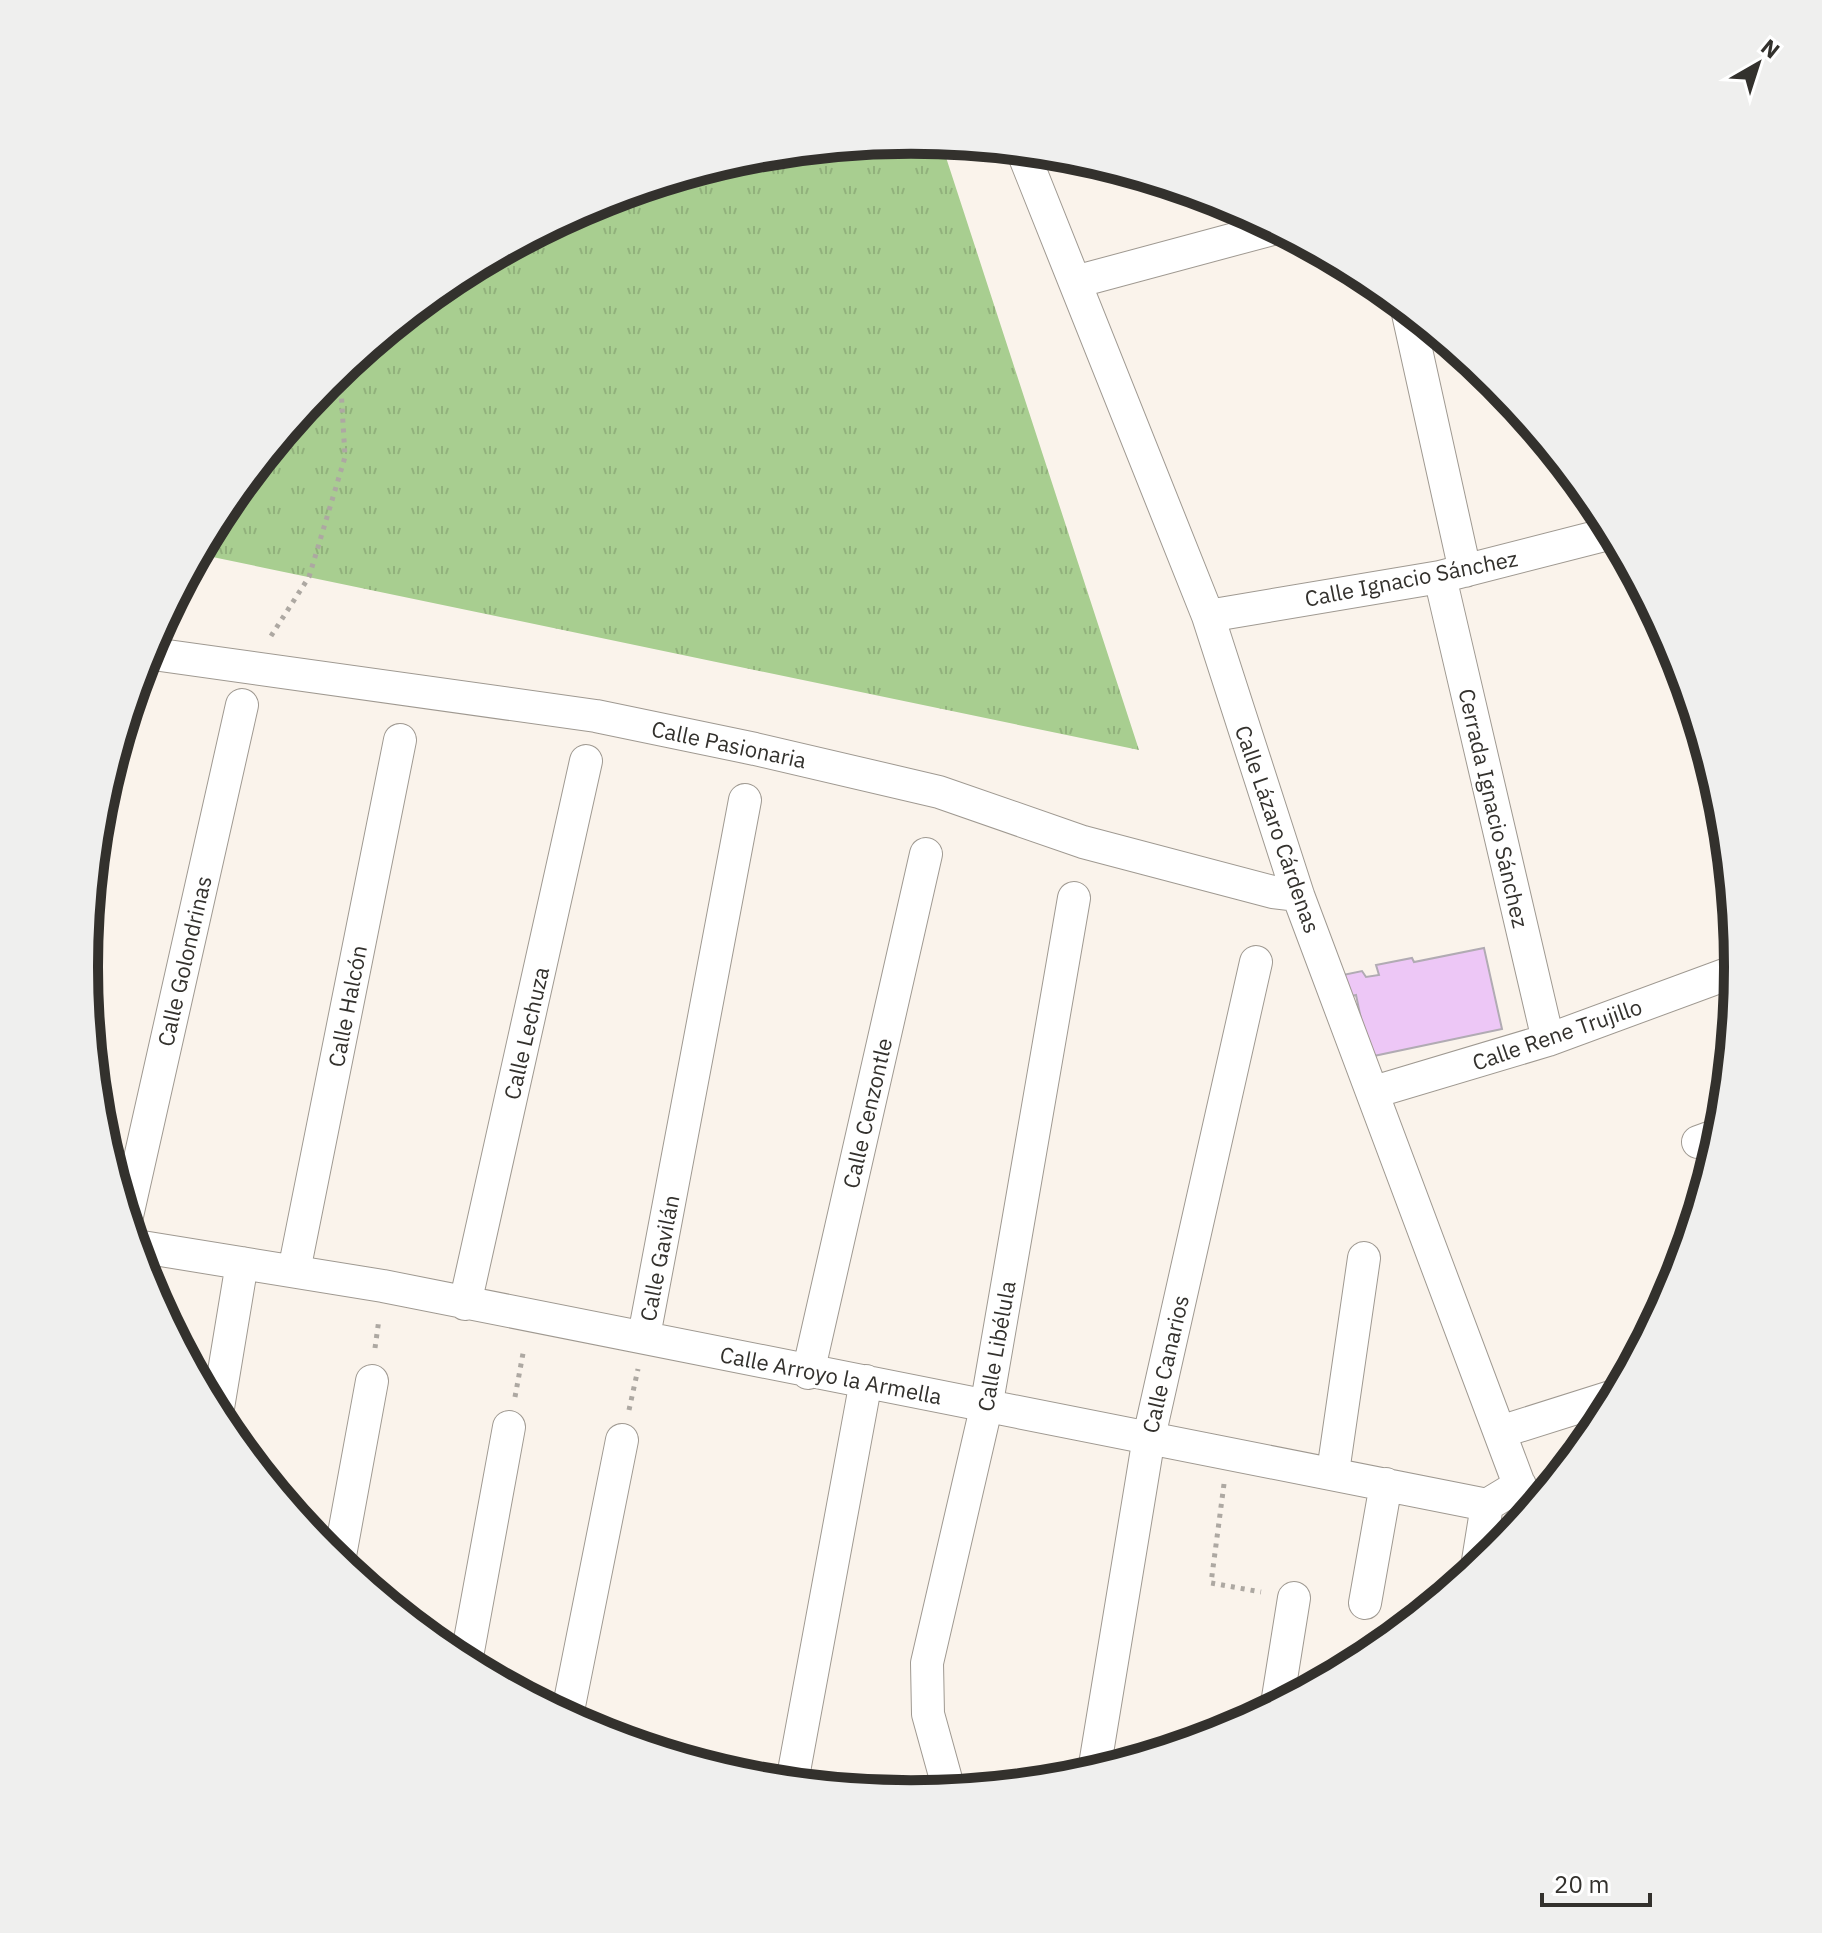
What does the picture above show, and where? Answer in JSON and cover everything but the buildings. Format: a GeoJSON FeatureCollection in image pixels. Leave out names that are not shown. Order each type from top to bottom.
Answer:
{"type":"FeatureCollection","features":[{"type":"Feature","properties":{"kind":"street","name":"Calle Lázaro Cárdenas"},"geometry":{"type":"LineString","coordinates":[[1027,162],[1208,616],[1298,895],[1525,1498]]}},
{"type":"Feature","properties":{"kind":"street"},"geometry":{"type":"LineString","coordinates":[[1075,282],[1260,232]]}},
{"type":"Feature","properties":{"kind":"street","name":"Cerrada Ignacio Sánchez"},"geometry":{"type":"LineString","coordinates":[[1410,325],[1453,574],[1548,1040]]}},
{"type":"Feature","properties":{"kind":"street","name":"Calle Ignacio Sánchez"},"geometry":{"type":"LineString","coordinates":[[1208,616],[1453,574],[1600,536]]}},
{"type":"Feature","properties":{"kind":"street","name":"Calle Pasionaria"},"geometry":{"type":"LineString","coordinates":[[160,655],[581,713],[755,749],[939,792],[1083,842],[1273,892],[1298,895]]}},
{"type":"Feature","properties":{"kind":"street","name":"Calle Golondrinas"},"geometry":{"type":"LineString","coordinates":[[132,1196],[242,705]]}},
{"type":"Feature","properties":{"kind":"street","name":"Calle Halcón"},"geometry":{"type":"LineString","coordinates":[[294,1271],[400,740]]}},
{"type":"Feature","properties":{"kind":"street","name":"Calle Lechuza"},"geometry":{"type":"LineString","coordinates":[[465,1304],[586,761]]}},
{"type":"Feature","properties":{"kind":"street","name":"Calle Gavilán"},"geometry":{"type":"LineString","coordinates":[[644,1336],[745,800]]}},
{"type":"Feature","properties":{"kind":"street","name":"Calle Cenzontle"},"geometry":{"type":"LineString","coordinates":[[808,1373],[926,854]]}},
{"type":"Feature","properties":{"kind":"street","name":"Calle Libélula"},"geometry":{"type":"LineString","coordinates":[[946,1779],[928,1714],[927,1663],[986,1408],[1074,898]]}},
{"type":"Feature","properties":{"kind":"street","name":"Calle Canarios"},"geometry":{"type":"LineString","coordinates":[[1096,1758],[1149,1437],[1256,962]]}},
{"type":"Feature","properties":{"kind":"street","name":"Calle Rene Trujillo"},"geometry":{"type":"LineString","coordinates":[[1374,1092],[1548,1040],[1724,975]]}},
{"type":"Feature","properties":{"kind":"street","name":"Calle Arroyo la Armella"},"geometry":{"type":"LineString","coordinates":[[149,1248],[383,1286],[644,1336],[808,1373],[866,1381],[986,1408],[1228,1451],[1487,1505]]}},
{"type":"Feature","properties":{"kind":"street"},"geometry":{"type":"LineString","coordinates":[[1333,1472],[1364,1258]]}},
{"type":"Feature","properties":{"kind":"street"},"geometry":{"type":"LineString","coordinates":[[220,1394],[242,1263]]}},
{"type":"Feature","properties":{"kind":"street"},"geometry":{"type":"LineString","coordinates":[[342,1546],[372,1381]]}},
{"type":"Feature","properties":{"kind":"street"},"geometry":{"type":"LineString","coordinates":[[794,1771],[866,1381]]}},
{"type":"Feature","properties":{"kind":"street"},"geometry":{"type":"LineString","coordinates":[[1500,1432],[1597,1401]]}},
{"type":"Feature","properties":{"kind":"street"},"geometry":{"type":"LineString","coordinates":[[469,1648],[509,1427]]}},
{"type":"Feature","properties":{"kind":"street"},"geometry":{"type":"LineString","coordinates":[[569,1704],[622,1440]]}},
{"type":"Feature","properties":{"kind":"street"},"geometry":{"type":"LineString","coordinates":[[1365,1603],[1386,1484]]}},
{"type":"Feature","properties":{"kind":"street"},"geometry":{"type":"LineString","coordinates":[[1480,1546],[1487,1505],[1525,1498]]}},
{"type":"Feature","properties":{"kind":"street"},"geometry":{"type":"LineString","coordinates":[[1279,1692],[1294,1598]]}},
{"type":"Feature","properties":{"kind":"path"},"geometry":{"type":"LineString","coordinates":[[249,668],[309,577],[328,520],[345,457],[341,387]]}},
{"type":"Feature","properties":{"kind":"path"},"geometry":{"type":"LineString","coordinates":[[372,1381],[383,1286]]}},
{"type":"Feature","properties":{"kind":"path"},"geometry":{"type":"LineString","coordinates":[[509,1427],[530,1315]]}},
{"type":"Feature","properties":{"kind":"path","name":"Calle Gavilán"},"geometry":{"type":"LineString","coordinates":[[622,1440],[644,1336]]}},
{"type":"Feature","properties":{"kind":"path"},"geometry":{"type":"LineString","coordinates":[[1211,1583],[1228,1451]]}},
{"type":"Feature","properties":{"kind":"green space"},"geometry":{"type":"Polygon","coordinates":[[[858,155],[945,155],[1139,750],[209,556],[266,472],[336,392],[416,322],[505,262],[600,215],[701,181],[805,160],[858,155]]]}}]}
